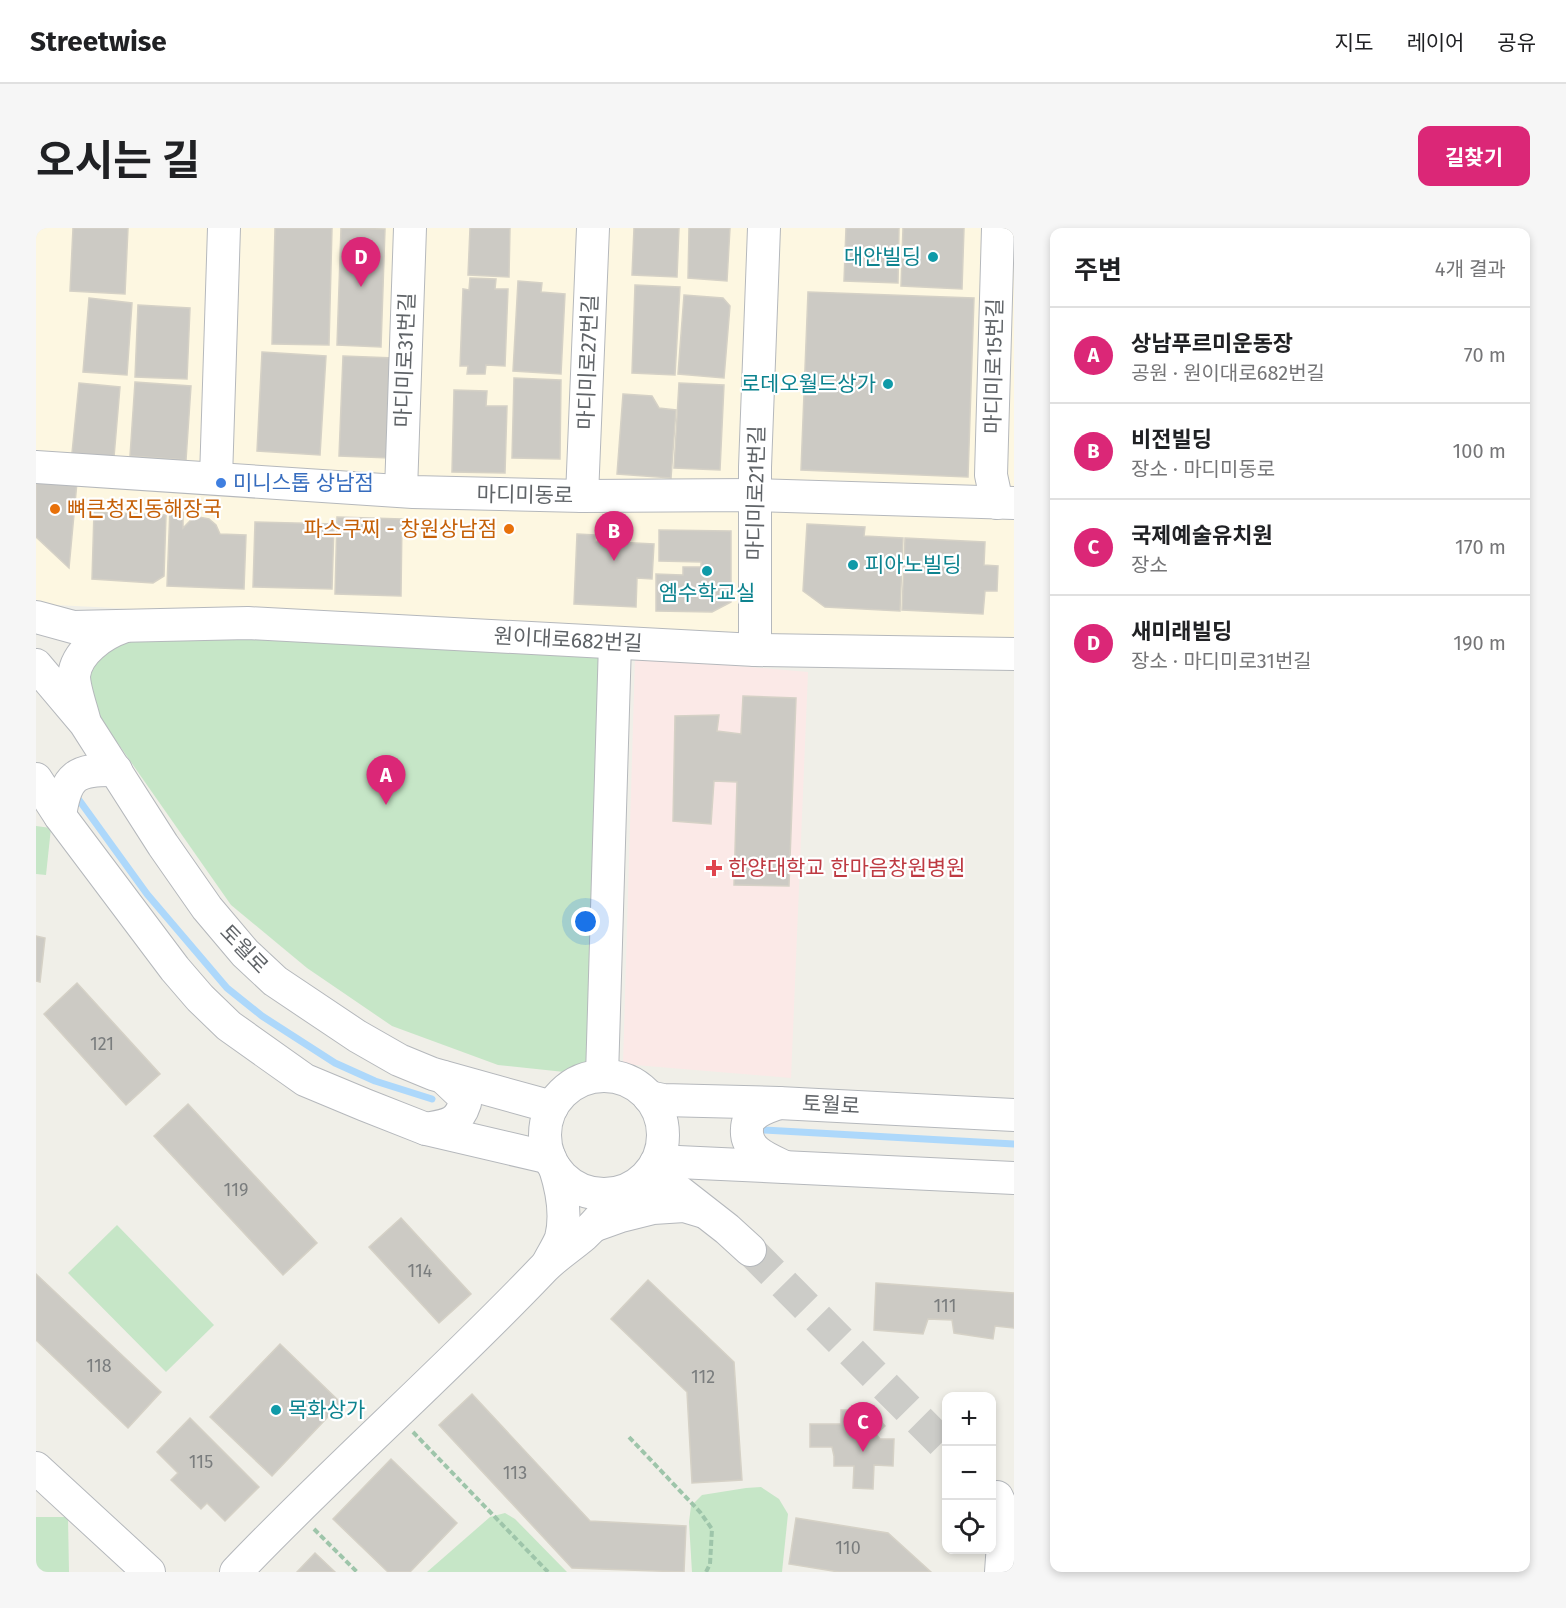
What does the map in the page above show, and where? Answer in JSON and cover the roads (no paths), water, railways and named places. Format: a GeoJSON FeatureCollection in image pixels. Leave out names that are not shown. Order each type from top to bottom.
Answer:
{"type":"FeatureCollection","features":[{"type":"Feature","properties":{"kind":"street"},"geometry":{"type":"LineString","coordinates":[[216,478],[224,228]]}},
{"type":"Feature","properties":{"kind":"street","name":"마디미로31번길"},"geometry":{"type":"LineString","coordinates":[[401,491],[410,228]]}},
{"type":"Feature","properties":{"kind":"street","name":"마디미로27번길"},"geometry":{"type":"LineString","coordinates":[[582,496],[593,228]]}},
{"type":"Feature","properties":{"kind":"street","name":"마디미로21번길"},"geometry":{"type":"LineString","coordinates":[[755,650],[755,467],[764,228]]}},
{"type":"Feature","properties":{"kind":"street","name":"마디미로15번길"},"geometry":{"type":"LineString","coordinates":[[998,228],[992,475],[1006,503]]}},
{"type":"Feature","properties":{"kind":"street","name":"마디미동로"},"geometry":{"type":"LineString","coordinates":[[37,459],[216,478],[401,491],[582,496],[755,495],[1006,503]]}},
{"type":"Feature","properties":{"kind":"street"},"geometry":{"type":"LineString","coordinates":[[36,601],[63,615],[111,627],[110,632],[92,644],[80,659],[74,676],[85,723]]}},
{"type":"Feature","properties":{"kind":"street","name":"원이대로682번길"},"geometry":{"type":"LineString","coordinates":[[36,617],[73,627],[248,623],[755,650],[1014,654]]}},
{"type":"Feature","properties":{"kind":"street"},"geometry":{"type":"LineString","coordinates":[[602,1076],[615,643]]}},
{"type":"Feature","properties":{"kind":"street","name":"토월로"},"geometry":{"type":"LineString","coordinates":[[36,665],[85,723],[163,845],[207,908],[245,953],[275,981],[357,1036],[399,1060],[443,1077],[552,1107]]}},
{"type":"Feature","properties":{"kind":"street"},"geometry":{"type":"LineString","coordinates":[[60,816],[66,788],[76,777],[87,771],[116,771]]}},
{"type":"Feature","properties":{"kind":"street"},"geometry":{"type":"LineString","coordinates":[[36,779],[60,816],[175,969],[200,998],[229,1026],[305,1080],[426,1129],[552,1163],[566,1181],[582,1190],[599,1195],[678,1162],[1014,1178]]}},
{"type":"Feature","properties":{"kind":"street"},"geometry":{"type":"LineString","coordinates":[[236,1572],[505,1309],[548,1264],[584,1235],[660,1155],[664,1136],[661,1117],[649,1097],[638,1087],[621,1078],[602,1076],[585,1079],[569,1087],[556,1100],[548,1116],[545,1134],[547,1151],[562,1188],[563,1226],[560,1239],[548,1264]]}},
{"type":"Feature","properties":{"kind":"street"},"geometry":{"type":"LineString","coordinates":[[426,1129],[453,1122],[461,1115],[465,1103],[461,1094],[443,1077]]}},
{"type":"Feature","properties":{"kind":"street","name":"토월로"},"geometry":{"type":"LineString","coordinates":[[649,1097],[663,1100],[779,1103],[1014,1115]]}},
{"type":"Feature","properties":{"kind":"street"},"geometry":{"type":"LineString","coordinates":[[779,1103],[752,1116],[747,1124],[746,1135],[753,1149],[784,1167]]}},
{"type":"Feature","properties":{"kind":"street"},"geometry":{"type":"LineString","coordinates":[[704,1212],[696,1197],[695,1186],[705,1170],[714,1164]]}},
{"type":"Feature","properties":{"kind":"street"},"geometry":{"type":"LineString","coordinates":[[639,1178],[663,1179],[750,1250]]}},
{"type":"Feature","properties":{"kind":"street"},"geometry":{"type":"LineString","coordinates":[[592,1227],[621,1216],[653,1208],[684,1206],[704,1212]]}},
{"type":"Feature","properties":{"kind":"street"},"geometry":{"type":"LineString","coordinates":[[36,1468],[149,1572]]}},
{"type":"Feature","properties":{"kind":"street"},"geometry":{"type":"LineString","coordinates":[[997,1497],[1003,1510],[1004,1528],[1001,1572]]}},
{"type":"Feature","properties":{"kind":"waterway"},"geometry":{"type":"LineString","coordinates":[[74,793],[147,894],[227,988],[262,1016],[335,1063],[375,1081],[432,1099]]}},
{"type":"Feature","properties":{"kind":"waterway"},"geometry":{"type":"LineString","coordinates":[[764,1130],[1014,1144]]}},
{"type":"Feature","properties":{"kind":"tunnel"},"geometry":{"type":"LineString","coordinates":[[750,1250],[945,1446]]}},
{"type":"Feature","properties":{"kind":"place","name":"대안빌딩"},"geometry":{"type":"Point","coordinates":[933,257]}},
{"type":"Feature","properties":{"kind":"place","name":"새미래빌딩"},"geometry":{"type":"Point","coordinates":[361,287]}},
{"type":"Feature","properties":{"kind":"place","name":"로데오월드상가"},"geometry":{"type":"Point","coordinates":[888,384]}},
{"type":"Feature","properties":{"kind":"place","name":"미니스톱 상남점"},"geometry":{"type":"Point","coordinates":[221,483]}},
{"type":"Feature","properties":{"kind":"place","name":"뼈큰청진동해장국"},"geometry":{"type":"Point","coordinates":[55,509]}},
{"type":"Feature","properties":{"kind":"place","name":"파스쿠찌 - 창원상남점"},"geometry":{"type":"Point","coordinates":[509,529]}},
{"type":"Feature","properties":{"kind":"place","name":"비전빌딩"},"geometry":{"type":"Point","coordinates":[614,561]}},
{"type":"Feature","properties":{"kind":"place","name":"피아노빌딩"},"geometry":{"type":"Point","coordinates":[853,565]}},
{"type":"Feature","properties":{"kind":"place","name":"엠수학교실"},"geometry":{"type":"Point","coordinates":[707,571]}},
{"type":"Feature","properties":{"kind":"place","name":"상남푸르미운동장"},"geometry":{"type":"Point","coordinates":[386,805]}},
{"type":"Feature","properties":{"kind":"place","name":"한양대학교 한마음창원병원"},"geometry":{"type":"Point","coordinates":[714,868]}},
{"type":"Feature","properties":{"kind":"place","name":"목화상가"},"geometry":{"type":"Point","coordinates":[276,1410]}},
{"type":"Feature","properties":{"kind":"place","name":"국제예술유치원"},"geometry":{"type":"Point","coordinates":[863,1452]}}]}
